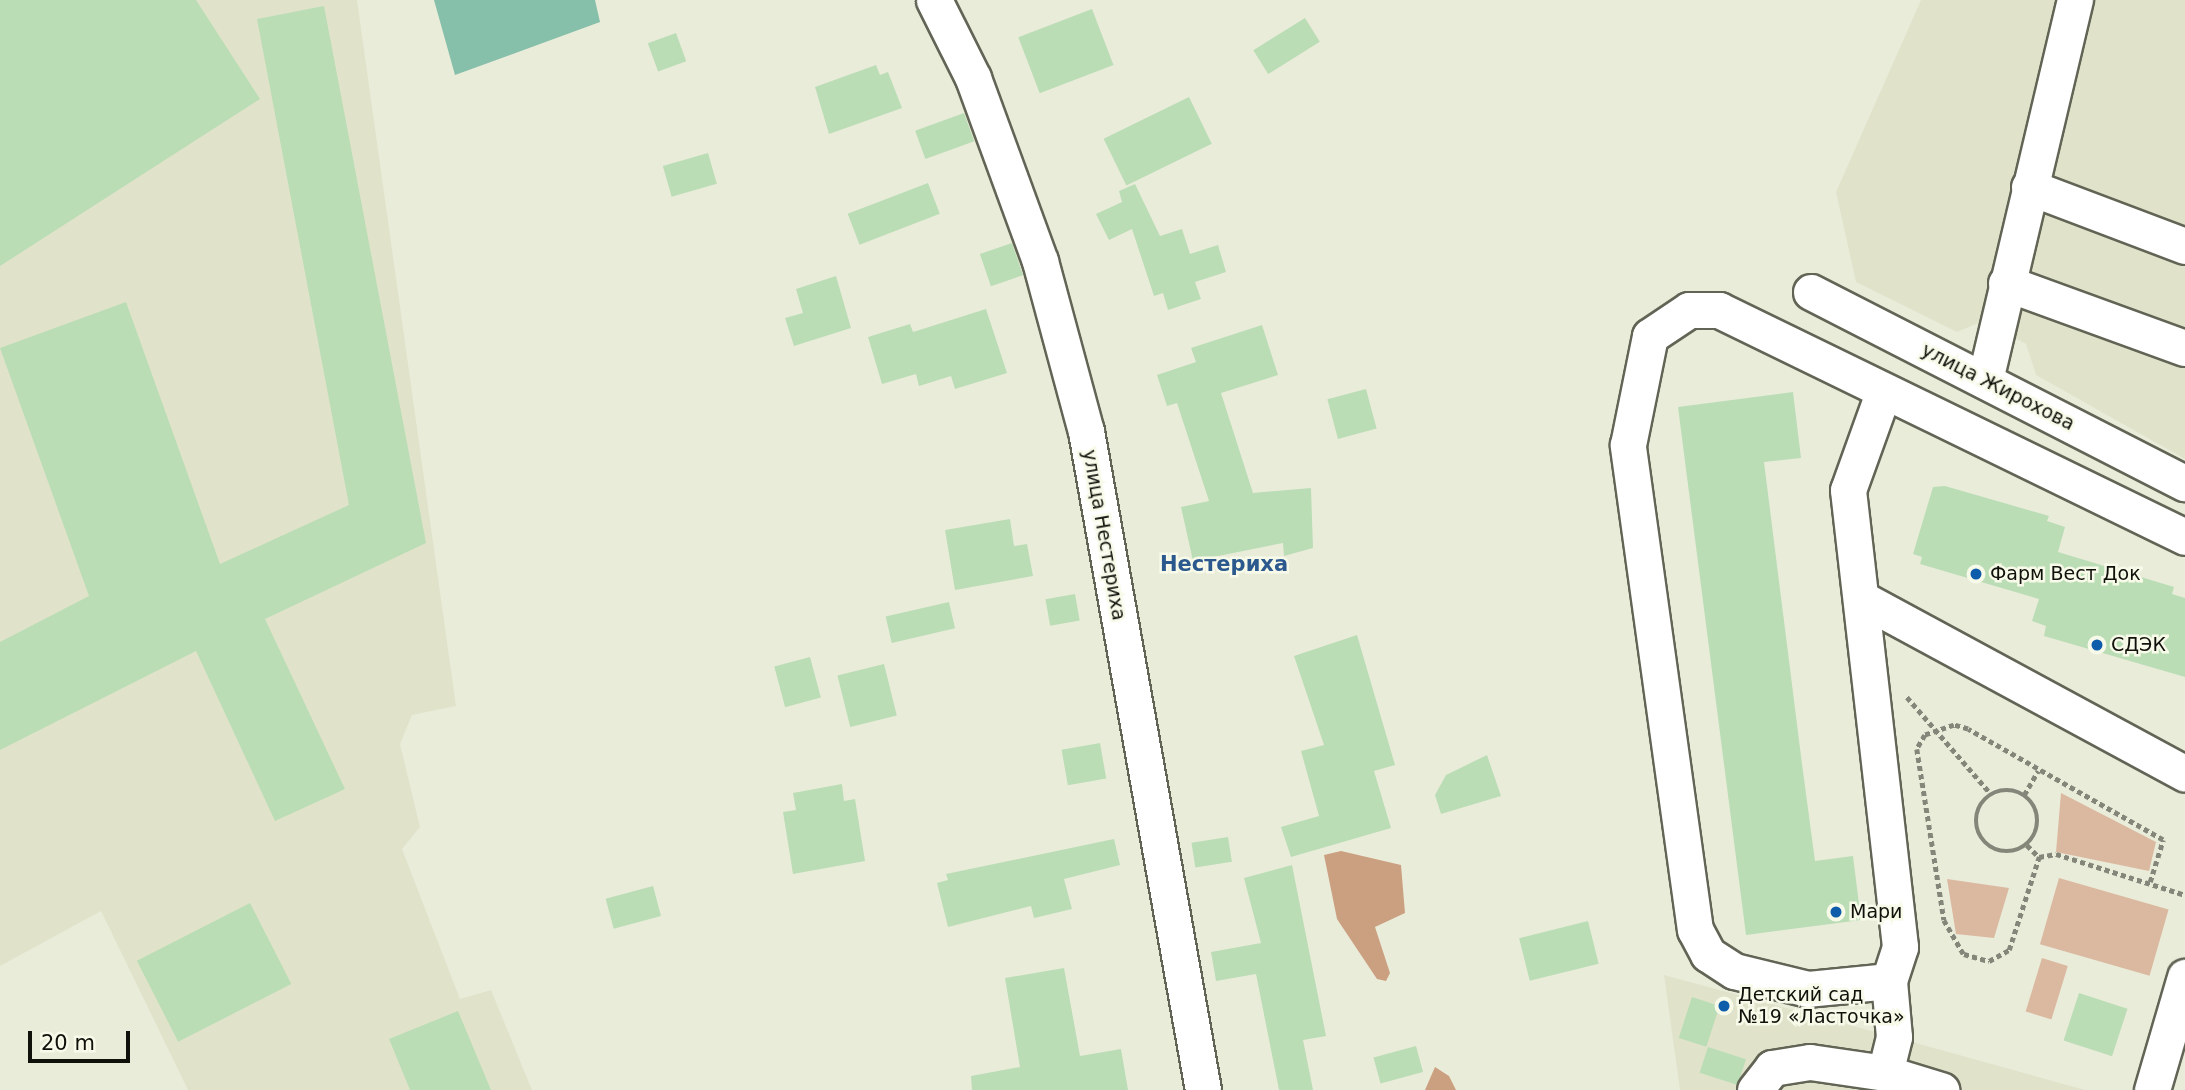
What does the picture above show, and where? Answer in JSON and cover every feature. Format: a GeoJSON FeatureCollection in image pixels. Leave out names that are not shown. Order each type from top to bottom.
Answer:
{"type":"FeatureCollection","features":[{"type":"Feature","properties":{"kind":"street","name":"улица Нестериха"},"geometry":{"type":"LineString","coordinates":[[934,0],[973,78],[1040,261],[1086,430],[1203,1090]]}},
{"type":"Feature","properties":{"kind":"street"},"geometry":{"type":"LineString","coordinates":[[1985,380],[2075,0]]}},
{"type":"Feature","properties":{"kind":"street"},"geometry":{"type":"LineString","coordinates":[[2029,187],[2185,246]]}},
{"type":"Feature","properties":{"kind":"street"},"geometry":{"type":"LineString","coordinates":[[2006,283],[2185,348]]}},
{"type":"Feature","properties":{"kind":"street","name":"улица Жирохова"},"geometry":{"type":"LineString","coordinates":[[1811,292],[2185,483]]}},
{"type":"Feature","properties":{"kind":"street"},"geometry":{"type":"LineString","coordinates":[[1889,981],[1808,989],[1734,971],[1708,954],[1695,930],[1628,446],[1650,335],[1689,310],[1719,310],[1883,393],[2185,537]]}},
{"type":"Feature","properties":{"kind":"street"},"geometry":{"type":"LineString","coordinates":[[1883,393],[1848,490],[1872,678],[1900,947],[1889,981],[1894,1037],[1885,1073]]}},
{"type":"Feature","properties":{"kind":"street"},"geometry":{"type":"LineString","coordinates":[[1862,598],[2185,774]]}},
{"type":"Feature","properties":{"kind":"street"},"geometry":{"type":"LineString","coordinates":[[2152,1090],[2185,977]]}},
{"type":"Feature","properties":{"kind":"street"},"geometry":{"type":"LineString","coordinates":[[1755,1090],[1758,1079],[1788,1063],[1885,1073],[1941,1090]]}},
{"type":"Feature","properties":{"kind":"path"},"geometry":{"type":"LineString","coordinates":[[1872,678],[1910,699],[1938,727],[1992,793],[2024,795]]}},
{"type":"Feature","properties":{"kind":"path"},"geometry":{"type":"LineString","coordinates":[[2039,856],[2009,950],[1989,961],[1964,954],[1944,920],[1917,748],[1938,727],[1968,729],[2163,840],[2150,882]]}},
{"type":"Feature","properties":{"kind":"path"},"geometry":{"type":"LineString","coordinates":[[2024,795],[2038,771]]}},
{"type":"Feature","properties":{"kind":"path"},"geometry":{"type":"LineString","coordinates":[[1992,793],[1977,811],[1978,834],[1994,850],[2027,845]]}},
{"type":"Feature","properties":{"kind":"path"},"geometry":{"type":"LineString","coordinates":[[2024,795],[2038,825],[2027,845]]}},
{"type":"Feature","properties":{"kind":"path"},"geometry":{"type":"LineString","coordinates":[[2027,845],[2039,856],[2056,854],[2185,895]]}},
{"type":"Feature","properties":{"kind":"shaded area"},"geometry":{"type":"Polygon","coordinates":[[[0,0],[357,0],[456,706],[412,715],[400,744],[420,827],[402,849],[460,999],[491,990],[532,1090],[188,1090],[101,911],[0,966],[0,0]]]}},
{"type":"Feature","properties":{"kind":"shaded area"},"geometry":{"type":"Polygon","coordinates":[[[434,0],[595,0],[600,22],[455,75],[434,0]]]}},
{"type":"Feature","properties":{"kind":"shaded area"},"geometry":{"type":"Polygon","coordinates":[[[1921,0],[2185,0],[2185,459],[2036,375],[2026,344],[1983,321],[1957,332],[1856,282],[1836,192],[1921,0]]]}},
{"type":"Feature","properties":{"kind":"shaded area"},"geometry":{"type":"Polygon","coordinates":[[[2061,793],[2156,842],[2149,871],[2056,852],[2061,793]]]}},
{"type":"Feature","properties":{"kind":"shaded area"},"geometry":{"type":"Polygon","coordinates":[[[1341,851],[1401,865],[1405,913],[1375,927],[1390,973],[1386,981],[1377,979],[1337,919],[1324,855],[1341,851]]]}},
{"type":"Feature","properties":{"kind":"shaded area"},"geometry":{"type":"Polygon","coordinates":[[[2059,878],[2169,909],[2150,976],[2040,944],[2059,878]]]}},
{"type":"Feature","properties":{"kind":"shaded area"},"geometry":{"type":"Polygon","coordinates":[[[1947,879],[2009,888],[1994,938],[1956,934],[1947,879]]]}},
{"type":"Feature","properties":{"kind":"shaded area"},"geometry":{"type":"Polygon","coordinates":[[[2042,958],[2068,966],[2051,1019],[2026,1012],[2042,958]]]}},
{"type":"Feature","properties":{"kind":"shaded area","name":"Детский сад №19 «Ласточка»"},"geometry":{"type":"Polygon","coordinates":[[[1664,975],[1894,1037],[2085,1090],[1680,1090],[1664,975]]]}},
{"type":"Feature","properties":{"kind":"shaded area"},"geometry":{"type":"Polygon","coordinates":[[[1435,1067],[1449,1076],[1456,1090],[1425,1090],[1435,1067]]]}},
{"type":"Feature","properties":{"kind":"building"},"geometry":{"type":"Polygon","coordinates":[[[0,0],[196,0],[260,99],[0,266],[0,0]]]}},
{"type":"Feature","properties":{"kind":"building"},"geometry":{"type":"Polygon","coordinates":[[[324,6],[426,543],[265,619],[345,789],[275,821],[196,651],[0,750],[0,642],[89,596],[0,348],[126,302],[220,564],[349,505],[257,19],[324,6]]]}},
{"type":"Feature","properties":{"kind":"building"},"geometry":{"type":"Polygon","coordinates":[[[1092,9],[1114,65],[1040,93],[1018,37],[1092,9]]]}},
{"type":"Feature","properties":{"kind":"building"},"geometry":{"type":"Polygon","coordinates":[[[1305,18],[1320,42],[1268,74],[1253,50],[1305,18]]]}},
{"type":"Feature","properties":{"kind":"building"},"geometry":{"type":"Polygon","coordinates":[[[676,33],[686,61],[658,71],[648,43],[676,33]]]}},
{"type":"Feature","properties":{"kind":"building"},"geometry":{"type":"Polygon","coordinates":[[[876,65],[880,75],[888,72],[902,108],[829,134],[815,87],[876,65]]]}},
{"type":"Feature","properties":{"kind":"building"},"geometry":{"type":"Polygon","coordinates":[[[1189,97],[1212,144],[1126,185],[1104,139],[1189,97]]]}},
{"type":"Feature","properties":{"kind":"building"},"geometry":{"type":"Polygon","coordinates":[[[964,113],[974,141],[925,159],[915,131],[964,113]]]}},
{"type":"Feature","properties":{"kind":"building"},"geometry":{"type":"Polygon","coordinates":[[[708,153],[717,184],[672,197],[663,166],[708,153]]]}},
{"type":"Feature","properties":{"kind":"building"},"geometry":{"type":"Polygon","coordinates":[[[928,183],[940,214],[860,245],[848,214],[928,183]]]}},
{"type":"Feature","properties":{"kind":"building"},"geometry":{"type":"Polygon","coordinates":[[[1135,184],[1160,236],[1182,229],[1190,254],[1218,245],[1226,272],[1195,282],[1201,299],[1168,310],[1163,293],[1154,296],[1132,229],[1109,240],[1096,214],[1122,202],[1119,191],[1135,184]]]}},
{"type":"Feature","properties":{"kind":"building"},"geometry":{"type":"Polygon","coordinates":[[[1012,243],[1023,275],[991,286],[980,254],[1012,243]]]}},
{"type":"Feature","properties":{"kind":"building"},"geometry":{"type":"Polygon","coordinates":[[[836,276],[851,328],[794,346],[785,318],[803,313],[796,289],[836,276]]]}},
{"type":"Feature","properties":{"kind":"building"},"geometry":{"type":"Polygon","coordinates":[[[986,309],[1007,373],[955,389],[951,376],[919,386],[916,374],[882,384],[868,337],[910,324],[913,332],[986,309]]]}},
{"type":"Feature","properties":{"kind":"building"},"geometry":{"type":"Polygon","coordinates":[[[1262,325],[1278,375],[1221,393],[1253,493],[1311,488],[1313,548],[1284,556],[1283,543],[1193,561],[1181,507],[1209,501],[1177,403],[1167,406],[1157,375],[1196,362],[1191,348],[1262,325]]]}},
{"type":"Feature","properties":{"kind":"building"},"geometry":{"type":"Polygon","coordinates":[[[1366,389],[1377,429],[1338,439],[1327,399],[1366,389]]]}},
{"type":"Feature","properties":{"kind":"building"},"geometry":{"type":"Polygon","coordinates":[[[1793,392],[1801,458],[1764,462],[1802,764],[1815,861],[1853,856],[1861,920],[1746,935],[1678,407],[1793,392]]]}},
{"type":"Feature","properties":{"kind":"building"},"geometry":{"type":"Polygon","coordinates":[[[1945,486],[2049,516],[2047,521],[2065,527],[2058,552],[2174,587],[2172,594],[2185,598],[2185,677],[2044,636],[2046,626],[2032,621],[2039,599],[1920,564],[1922,557],[1913,554],[1933,487],[1945,486]]]}},
{"type":"Feature","properties":{"kind":"building"},"geometry":{"type":"Polygon","coordinates":[[[1010,519],[1014,546],[1027,544],[1033,576],[955,590],[945,530],[1010,519]]]}},
{"type":"Feature","properties":{"kind":"building"},"geometry":{"type":"Polygon","coordinates":[[[1075,594],[1080,621],[1050,626],[1045,599],[1075,594]]]}},
{"type":"Feature","properties":{"kind":"building"},"geometry":{"type":"Polygon","coordinates":[[[949,602],[955,628],[892,643],[886,617],[949,602]]]}},
{"type":"Feature","properties":{"kind":"building"},"geometry":{"type":"Polygon","coordinates":[[[1357,635],[1395,765],[1374,771],[1391,828],[1291,857],[1281,827],[1319,816],[1301,751],[1324,745],[1294,656],[1357,635]]]}},
{"type":"Feature","properties":{"kind":"building"},"geometry":{"type":"Polygon","coordinates":[[[810,657],[821,698],[785,707],[774,667],[810,657]]]}},
{"type":"Feature","properties":{"kind":"building"},"geometry":{"type":"Polygon","coordinates":[[[884,664],[897,715],[850,727],[837,676],[884,664]]]}},
{"type":"Feature","properties":{"kind":"building"},"geometry":{"type":"Polygon","coordinates":[[[1100,743],[1106,778],[1068,785],[1062,750],[1100,743]]]}},
{"type":"Feature","properties":{"kind":"building"},"geometry":{"type":"Polygon","coordinates":[[[1487,755],[1501,796],[1441,814],[1435,795],[1446,775],[1487,755]]]}},
{"type":"Feature","properties":{"kind":"building"},"geometry":{"type":"Polygon","coordinates":[[[842,784],[844,801],[855,799],[865,861],[793,874],[783,812],[796,810],[793,793],[842,784]]]}},
{"type":"Feature","properties":{"kind":"building"},"geometry":{"type":"Polygon","coordinates":[[[1228,837],[1232,862],[1195,867],[1191,843],[1228,837]]]}},
{"type":"Feature","properties":{"kind":"building"},"geometry":{"type":"Polygon","coordinates":[[[1114,839],[1120,865],[1064,879],[1072,909],[1034,918],[1031,906],[948,927],[937,883],[948,880],[946,874],[1114,839]]]}},
{"type":"Feature","properties":{"kind":"building"},"geometry":{"type":"Polygon","coordinates":[[[1292,865],[1326,1036],[1303,1040],[1313,1090],[1279,1090],[1256,974],[1216,981],[1211,952],[1261,943],[1244,878],[1292,865]]]}},
{"type":"Feature","properties":{"kind":"building"},"geometry":{"type":"Polygon","coordinates":[[[653,886],[661,916],[614,929],[606,899],[653,886]]]}},
{"type":"Feature","properties":{"kind":"building"},"geometry":{"type":"Polygon","coordinates":[[[250,903],[291,984],[178,1042],[137,961],[250,903]]]}},
{"type":"Feature","properties":{"kind":"building"},"geometry":{"type":"Polygon","coordinates":[[[1588,921],[1599,964],[1530,981],[1519,938],[1588,921]]]}},
{"type":"Feature","properties":{"kind":"building"},"geometry":{"type":"Polygon","coordinates":[[[1064,968],[1080,1056],[1121,1049],[1128,1090],[972,1090],[971,1076],[1020,1067],[1005,978],[1064,968]]]}},
{"type":"Feature","properties":{"kind":"building"},"geometry":{"type":"Polygon","coordinates":[[[2079,993],[2128,1009],[2112,1056],[2064,1041],[2079,993]]]}},
{"type":"Feature","properties":{"kind":"building"},"geometry":{"type":"Polygon","coordinates":[[[1692,997],[1720,1006],[1706,1047],[1679,1038],[1692,997]]]}},
{"type":"Feature","properties":{"kind":"building"},"geometry":{"type":"Polygon","coordinates":[[[458,1011],[491,1090],[410,1090],[389,1039],[458,1011]]]}},
{"type":"Feature","properties":{"kind":"building"},"geometry":{"type":"Polygon","coordinates":[[[1416,1046],[1423,1072],[1380,1083],[1373,1057],[1416,1046]]]}},
{"type":"Feature","properties":{"kind":"building"},"geometry":{"type":"Polygon","coordinates":[[[1708,1047],[1746,1059],[1738,1085],[1700,1073],[1708,1047]]]}},
{"type":"Feature","properties":{"kind":"place","name":"Фарм Вест Док"},"geometry":{"type":"Point","coordinates":[1976,574]}},
{"type":"Feature","properties":{"kind":"place","name":"СДЭК"},"geometry":{"type":"Point","coordinates":[2097,645]}},
{"type":"Feature","properties":{"kind":"place","name":"Мари"},"geometry":{"type":"Point","coordinates":[1836,912]}},
{"type":"Feature","properties":{"kind":"place","name":"Детский сад №19 «Ласточка»"},"geometry":{"type":"Point","coordinates":[1724,1006]}},
{"type":"Feature","properties":{"kind":"district","name":"Нестериха"},"geometry":{"type":"Point","coordinates":[1224,564]}}]}
